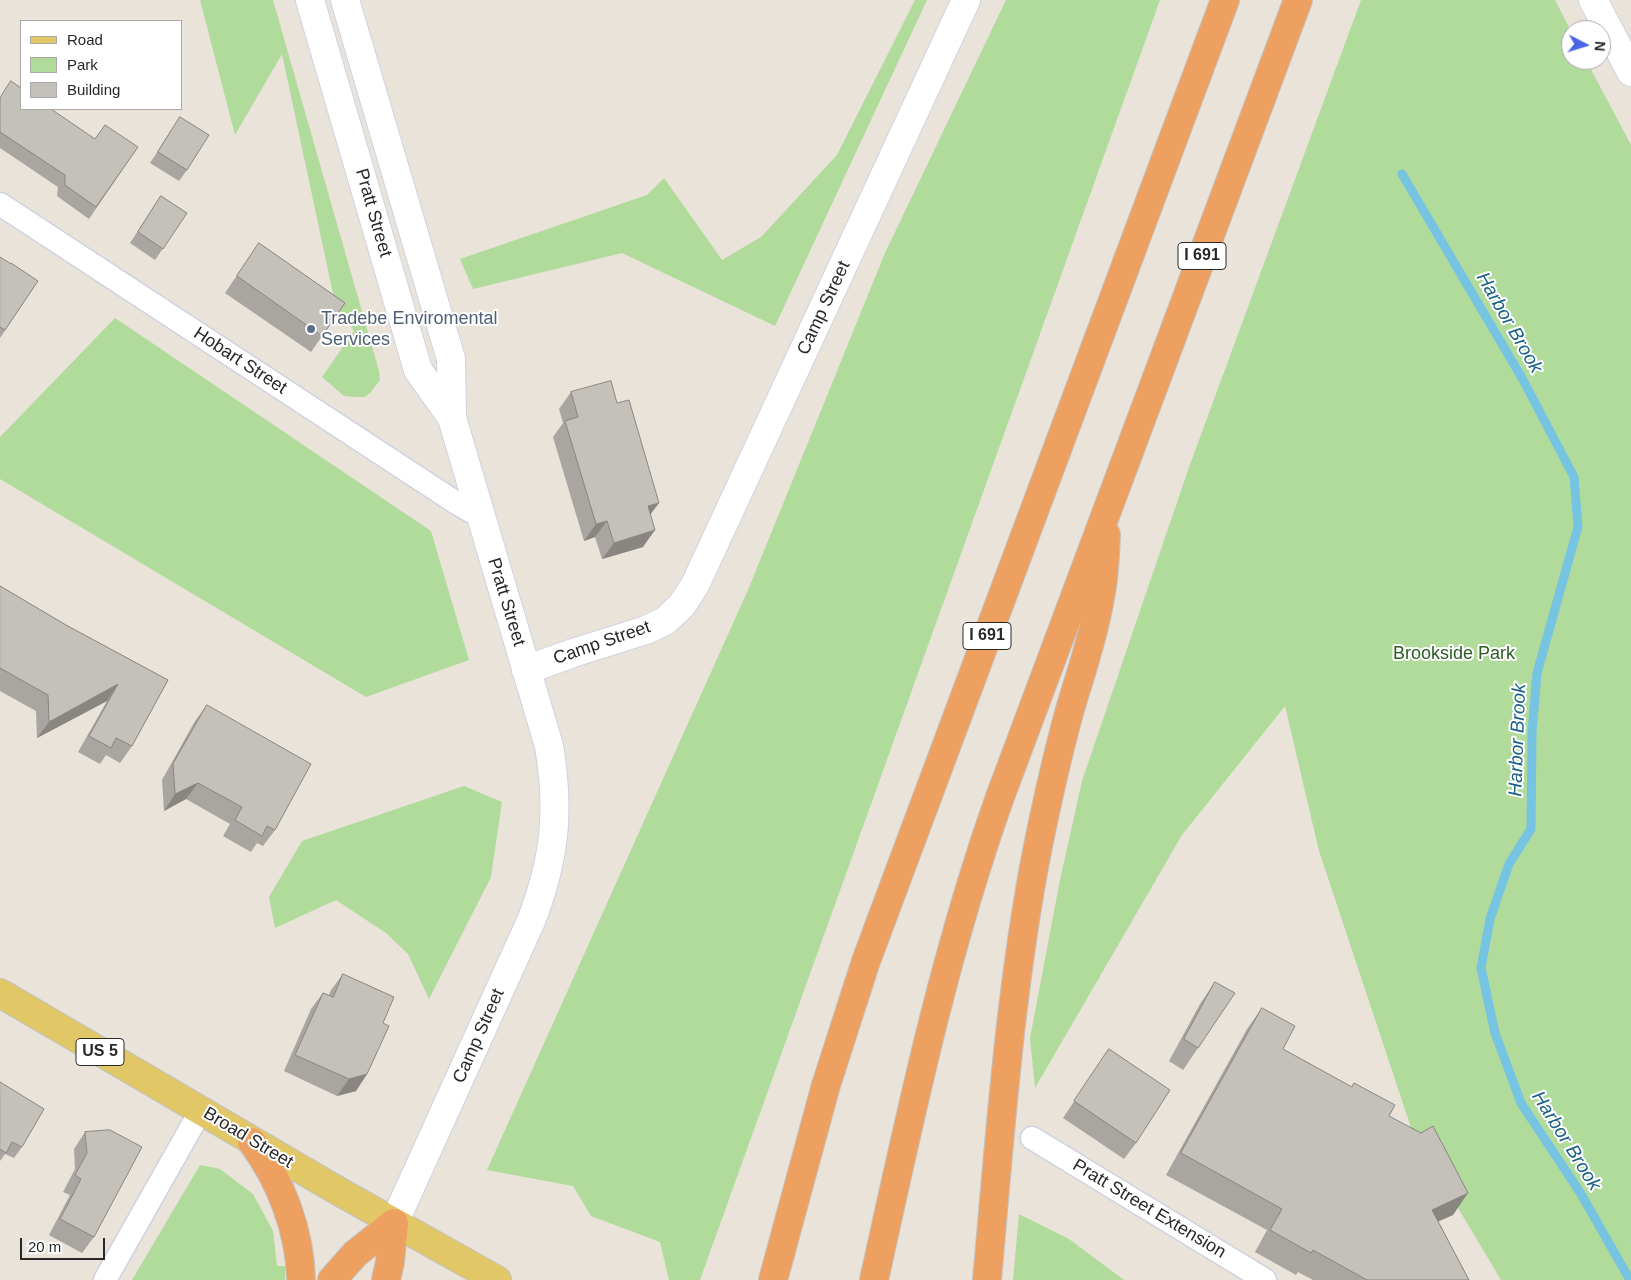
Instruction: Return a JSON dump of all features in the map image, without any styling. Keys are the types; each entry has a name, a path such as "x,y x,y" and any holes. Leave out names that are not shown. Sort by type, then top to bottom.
{"highway":[{"name":"I 691","path":"774,1280 826,1085 866,961 1224,0"},
{"name":"I 691","path":"874,1280 932,1027 963,907 1000,797 1298,0"},
{"path":"987,1280 1006,1067 1025,923 1044,816 1064,730 1099,606 1104,576 1107,511"},
{"path":"252,1142 272,1174 288,1210 299,1251 301,1280"},
{"path":"332,1280 355,1254 394,1222"},
{"path":"386,1280 390,1262 394,1222"}],"main road":[{"name":"Broad Street","path":"0,993 252,1142 497,1280"}],"street":[{"name":"Pratt Street","path":"310,0 418,370 452,418"},
{"name":"Pratt Street","path":"345,0 451,359 452,418 526,670"},
{"name":"Camp Street","path":"394,1222 532,921 548,871 556,814 554,772 549,746 526,670 572,653 646,630 665,621 682,605 695,585 966,0"},
{"path":"1593,0 1631,72"},
{"name":"Hobart Street","path":"0,204 458,504 481,517"},
{"path":"390,273 423,264"},
{"path":"105,1280 200,1110"},
{"name":"Pratt Street Extension","path":"1032,1138 1265,1280"}],"green space":[{"path":"200,0 273,0 379,371 380,380 365,397 344,396 322,377 354,331 335,303 282,54 235,135"},
{"path":"915,0 927,0 775,326 622,253 473,289 460,259 647,195 664,178 722,260 761,237 837,155"},
{"path":"1006,0 1160,0 700,1280 669,1280 660,1242 591,1216 573,1186 487,1170 748,590 885,253"},
{"name":"Brookside Park","path":"1361,0 1555,0 1565,20 1561,20 1561,70 1591,70 1631,145 1631,1280 1501,1280 1412,1131 1319,851 1285,706 1182,835 1035,1088 1030,1038 1060,880 1082,781 1188,470"},
{"path":"115,318 431,531 469,660 366,697 0,479 0,437"},
{"path":"464,786 502,802 491,877 429,999 408,954 386,933 336,900 275,928 269,897 302,841"},
{"path":"200,1165 220,1169 253,1194 273,1231 277,1266 285,1266 285,1280 132,1280"},
{"path":"1019,1214 1069,1239 1124,1280 1013,1280"}],"building":[{"path":"11,81 20,87 20,110 52,110 95,139 105,125 138,147 96,207 65,185 65,175 0,132 0,98"},
{"path":"180,117 209,135 187,170 158,152"},
{"path":"161,196 187,213 163,249 138,232"},
{"path":"259,243 345,303 322,336 237,276"},
{"path":"0,257 38,281 5,330 0,327"},
{"path":"611,381 617,403 629,400 659,503 648,506 655,530 614,543 607,521 596,524 565,421 578,417 571,392"},
{"path":"0,586 66,625 168,680 132,746 116,738 111,748 89,736 118,684 49,722 48,695 0,668"},
{"path":"207,705 311,764 275,830 267,826 262,836 235,820 242,807 198,783 175,794 173,764"},
{"path":"343,974 394,997 383,1023 389,1026 367,1074 349,1079 295,1055 323,993 333,997"},
{"path":"1215,982 1235,993 1198,1048 1184,1039"},
{"path":"1262,1008 1295,1026 1283,1049 1352,1087 1354,1083 1395,1105 1389,1116 1421,1133 1433,1126 1468,1193 1432,1210 1469,1280 1367,1280 1313,1250 1311,1253 1270,1230 1282,1209 1181,1153"},
{"path":"1109,1049 1170,1090 1136,1143 1074,1101"},
{"path":"0,1082 44,1109 22,1147 12,1142 6,1153 0,1149"},
{"path":"110,1130 142,1147 94,1237 60,1219 81,1179 75,1175 87,1153 85,1132"}],"waterway":[{"name":"Harbor Brook","path":"1402,174 1522,378 1574,477 1578,527 1537,673 1532,732 1531,829 1509,864 1490,919 1481,968 1495,1033 1521,1103 1581,1194 1630,1280"}],"place":[{"name":"Tradebe Enviromental Services","path":"311,329"}]}
